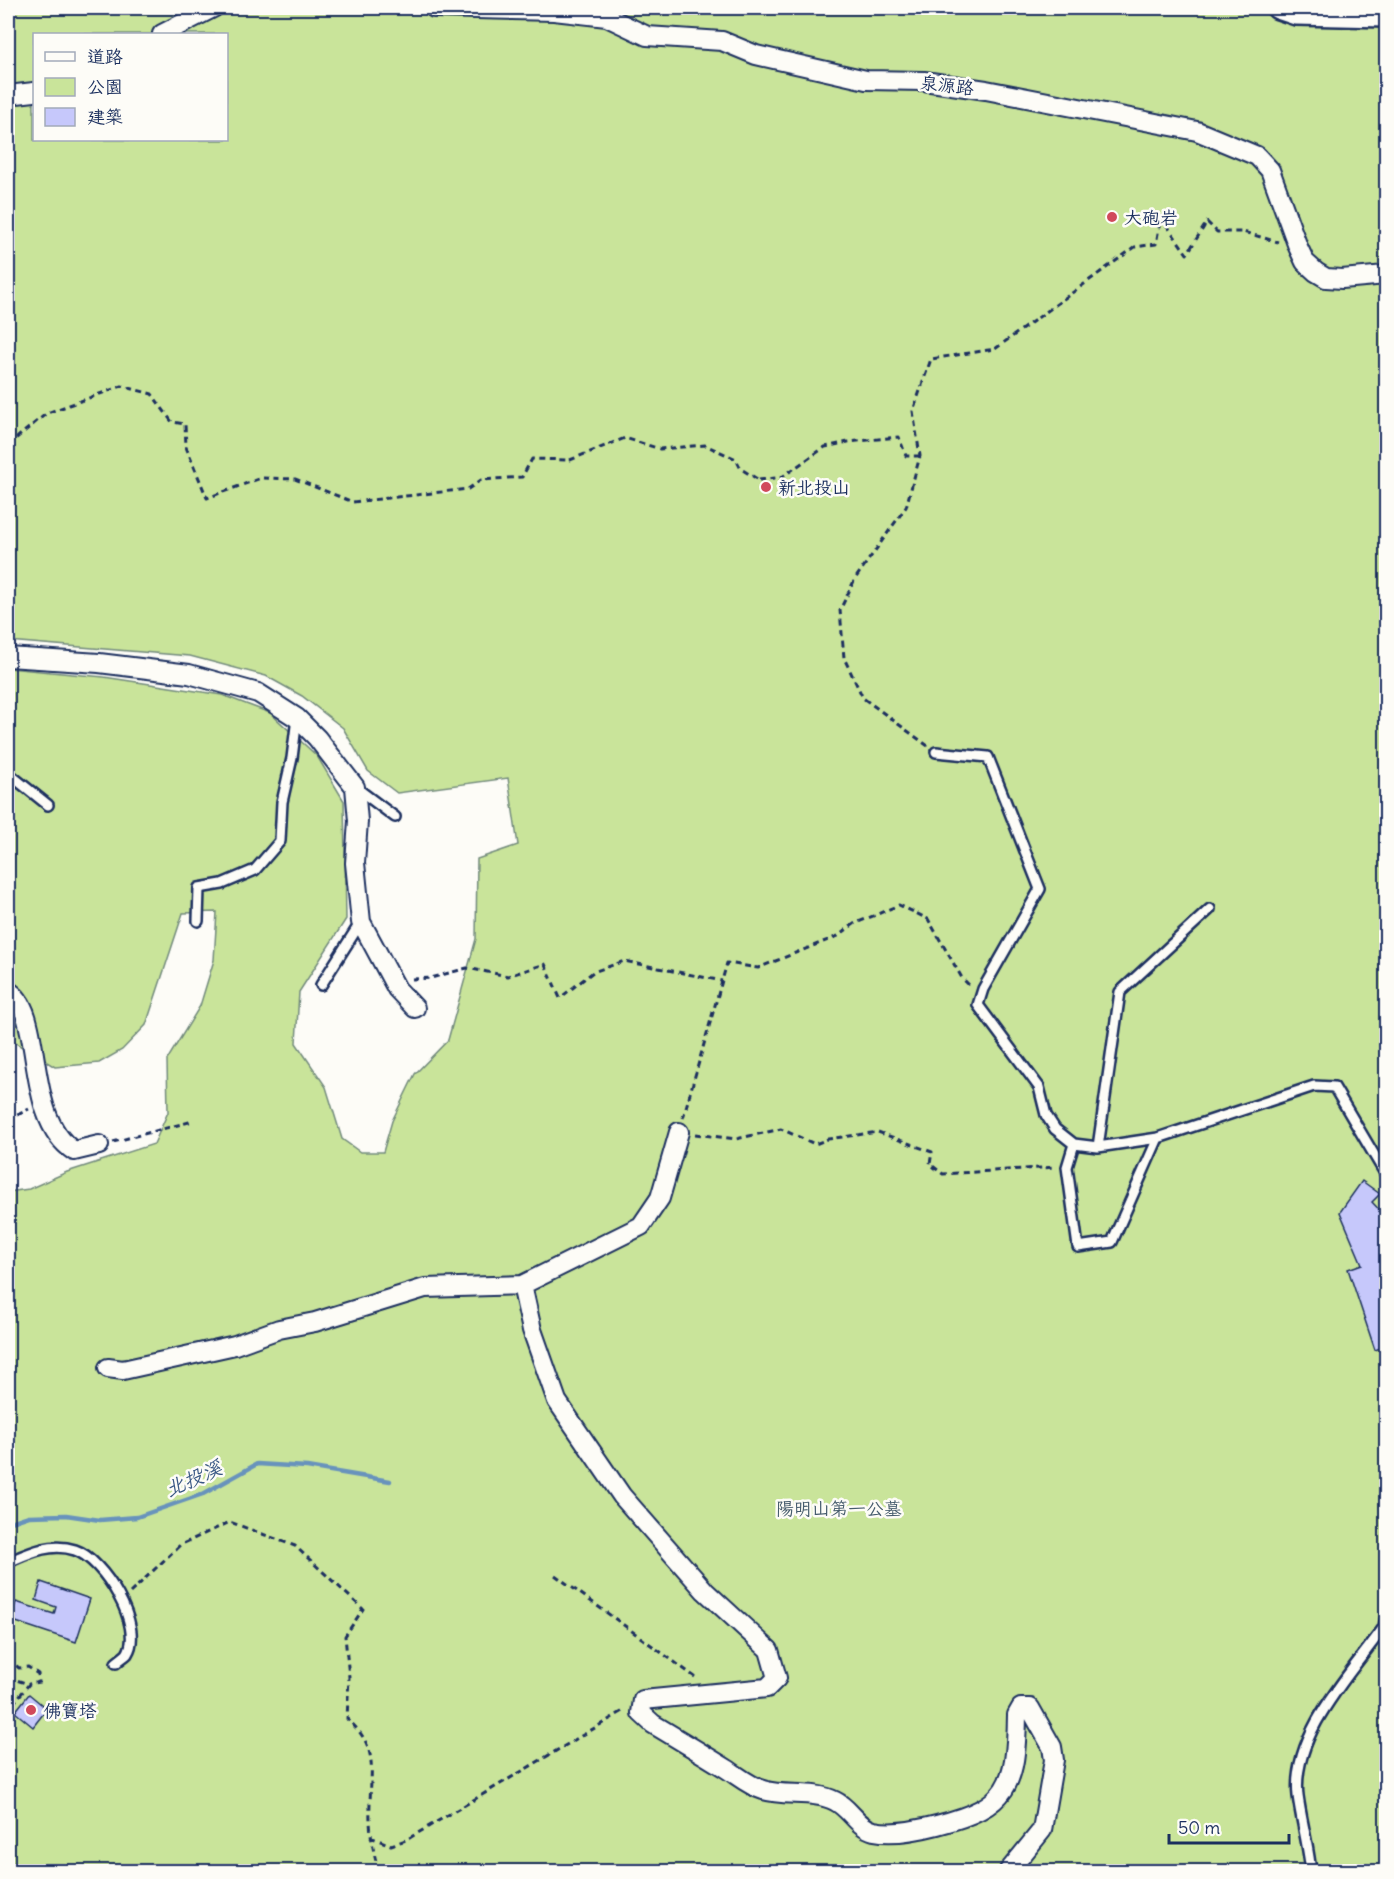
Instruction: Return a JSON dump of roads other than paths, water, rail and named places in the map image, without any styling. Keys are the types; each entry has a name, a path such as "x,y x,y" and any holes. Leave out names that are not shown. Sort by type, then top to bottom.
{"street":[{"path":"164,33 213,8"},
{"name":"泉源路","path":"434,8 554,11 607,17 647,36 722,41 756,55 866,80 924,81 986,90 1197,131 1257,156 1270,170 1305,262 1326,278 1386,275"},
{"path":"1278,8 1296,15 1386,16"},
{"path":"8,95 33,92"},
{"path":"8,657 99,663 189,674 258,693 297,718 325,747 355,787 358,821 355,863 361,922 392,980 415,1008"},
{"path":"8,991 14,994 27,1020 41,1103 60,1142 74,1151 99,1145"},
{"path":"108,1368 123,1370 235,1345 279,1329 315,1322 424,1288 522,1285 641,1226 660,1198 679,1132"},
{"path":"522,1285 532,1330 557,1401 622,1496 705,1591 769,1650 777,1678 767,1688 643,1700 641,1713 653,1724 760,1789 835,1801 859,1823 873,1831 892,1832 917,1830 958,1820 980,1811 997,1800 1014,1769 1017,1715 1021,1708 1030,1708 1053,1747 1054,1760 1042,1830 1008,1872"}],"lane":[{"path":"198,921 200,888 222,884 255,870 280,842 282,802 292,758 297,718"},
{"path":"936,752 988,757 1040,889 980,996 978,1005 1039,1087 1046,1115 1055,1129 1074,1144 1098,1147 1158,1138 1314,1086 1334,1087 1386,1175"},
{"path":"8,773 48,805"},
{"path":"355,787 395,817"},
{"path":"1098,1147 1120,992 1210,909"},
{"path":"321,985 361,922"},
{"path":"1074,1144 1067,1167 1078,1246 1112,1242 1158,1138"},
{"path":"8,1562 33,1551 50,1547 74,1550 95,1561 111,1581 122,1601 131,1636 128,1653 116,1663"},
{"path":"1309,1872 1306,1834 1298,1794 1301,1759 1312,1727 1384,1627 1386,1616"}],"waterway":[{"name":"北投溪","path":"8,1523 29,1516 66,1515 100,1520 137,1517 203,1494 257,1464 307,1467 390,1481"}],"place":[{"name":"大砲岩","path":"1112,217"},
{"name":"新北投山","path":"766,487"},
{"name":"佛寶塔","path":"31,1710"}],"park label":[{"name":"陽明山第一公墓","path":"839,1508"}]}
